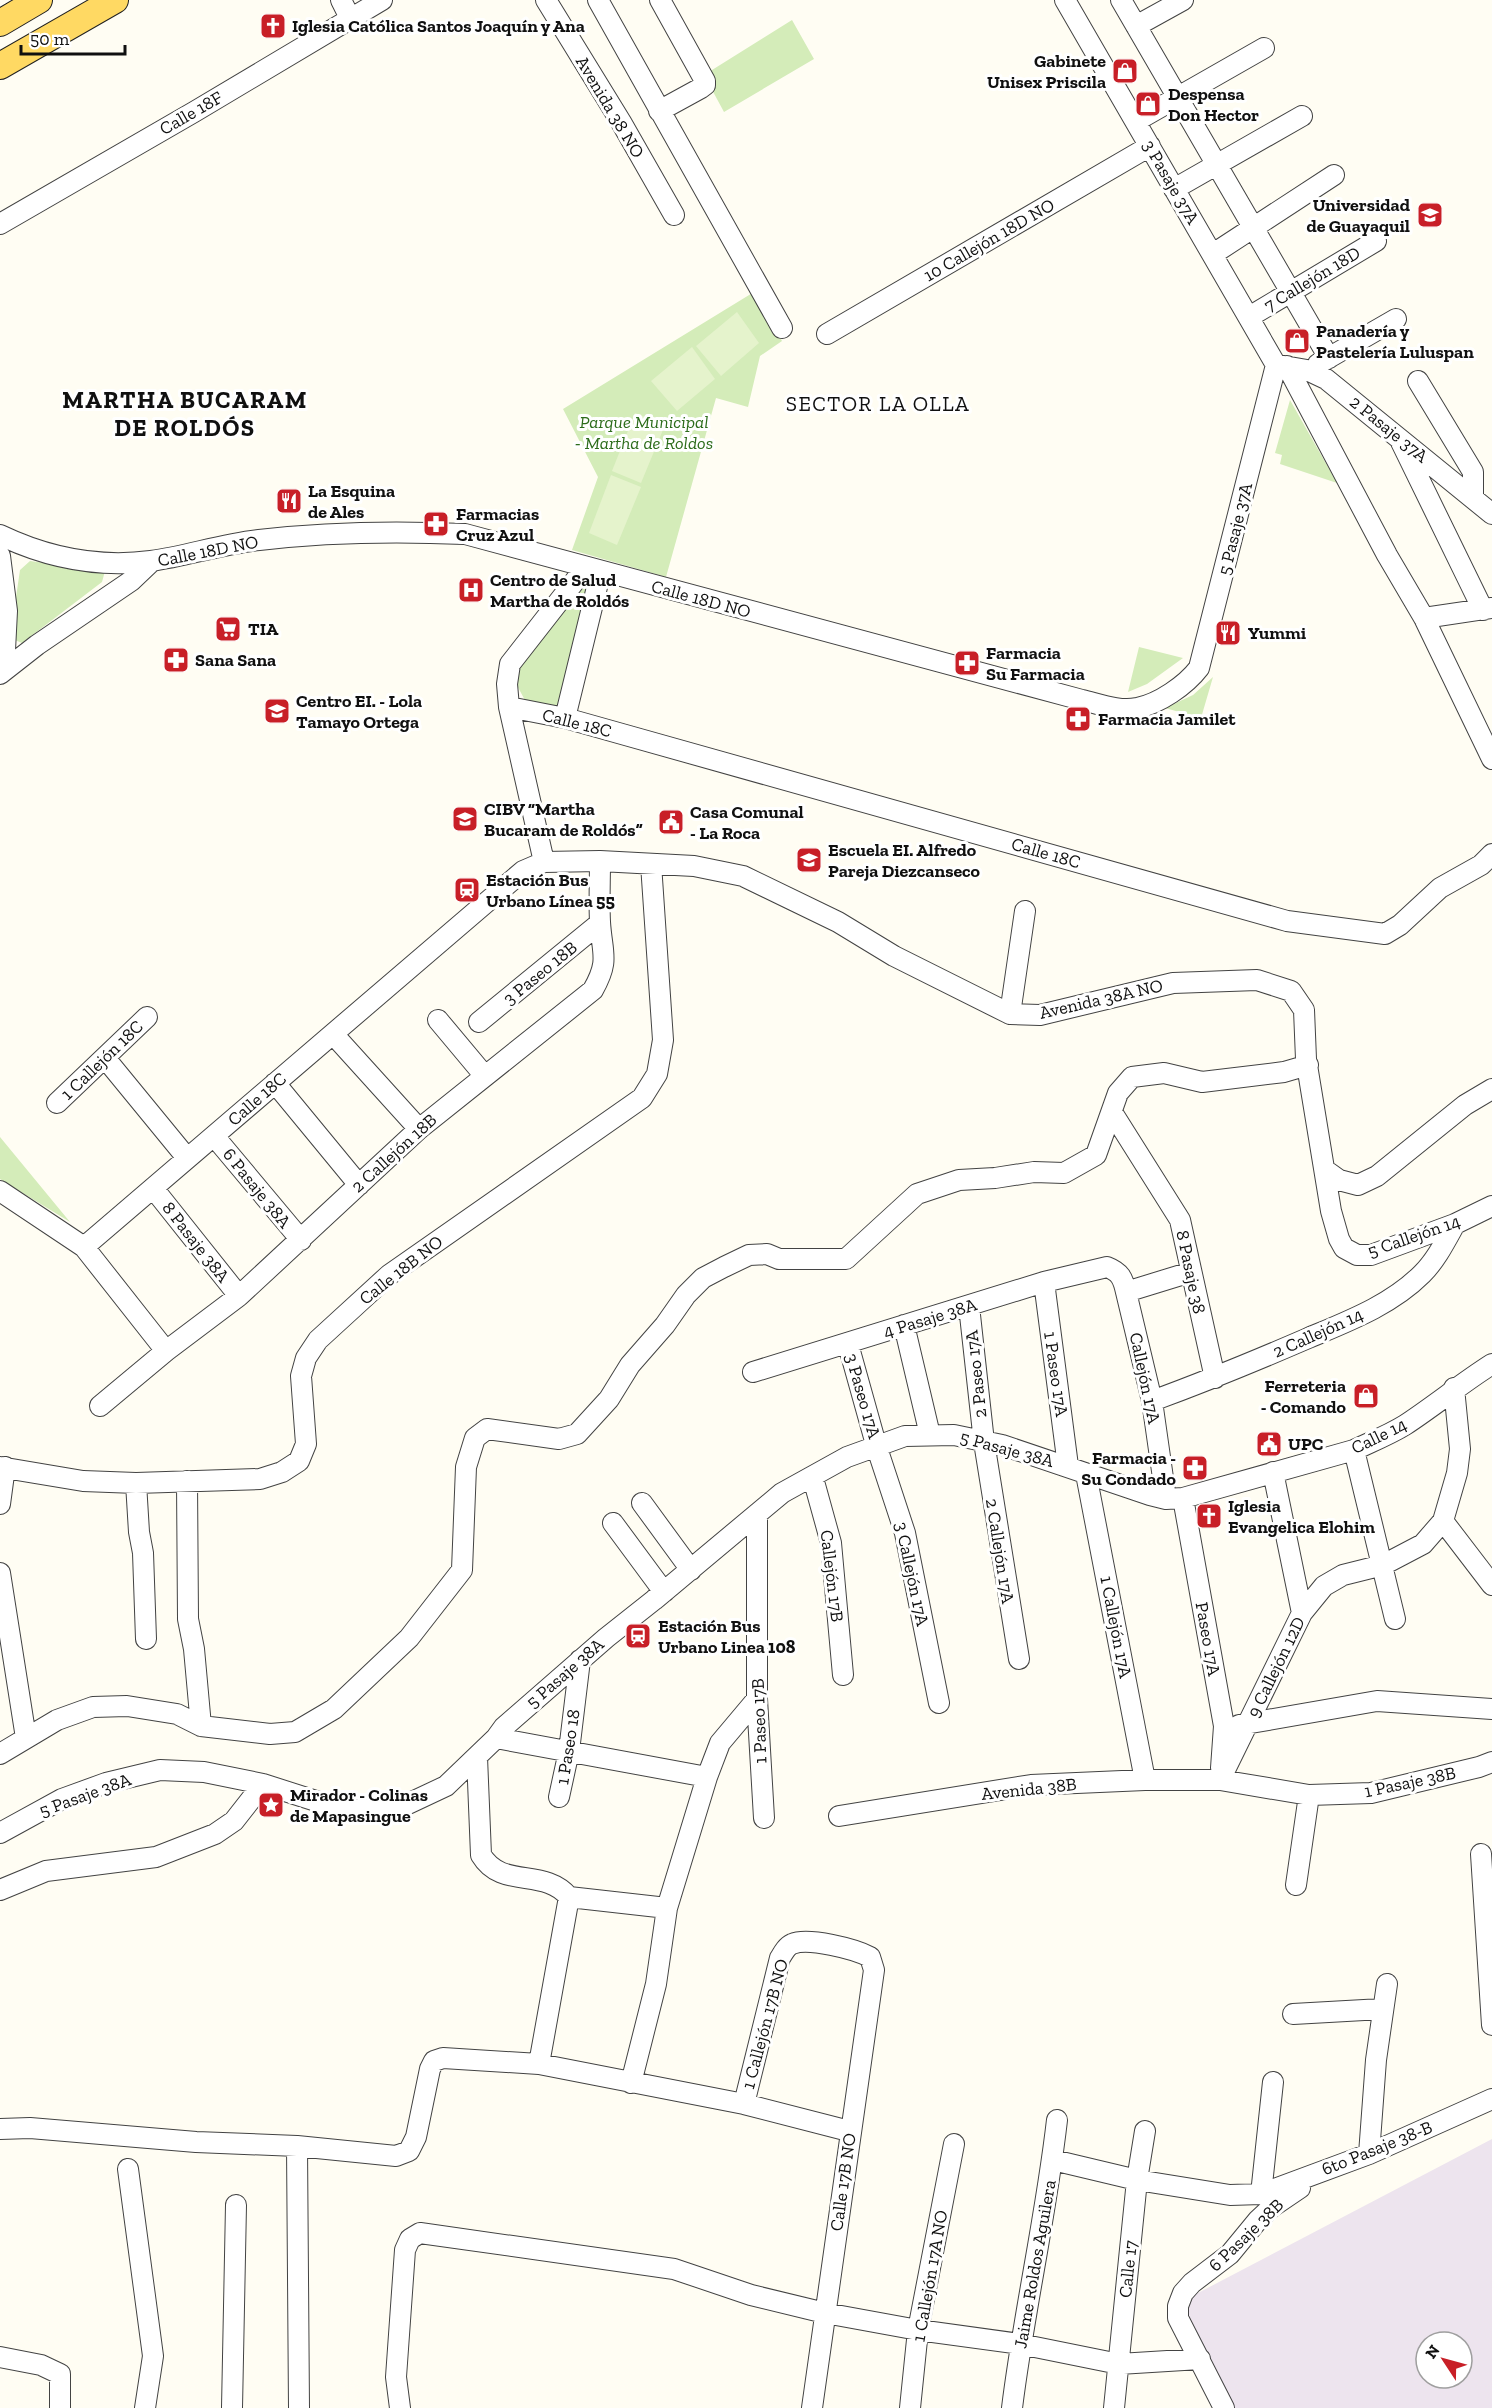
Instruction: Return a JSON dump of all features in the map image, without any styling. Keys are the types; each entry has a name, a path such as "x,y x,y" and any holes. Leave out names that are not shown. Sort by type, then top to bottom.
{"main road":[{"path":"0,23 39,0"},
{"path":"0,66 115,0"}],"street":[{"path":"341,0 350,18"},
{"name":"Calle 18F","path":"0,224 382,0"},
{"name":"Avenida 38 NO","path":"546,0 674,214"},
{"path":"598,0 782,328"},
{"path":"660,0 699,67 705,85 660,111"},
{"name":"3 Pasaje 37A","path":"1065,0 1249,317 1282,366 1424,618 1492,759"},
{"path":"1121,0 1329,358"},
{"path":"1136,26 1183,0"},
{"path":"1136,121 1264,48"},
{"path":"1174,189 1302,116"},
{"name":"10 Callejón 18D NO","path":"827,334 1150,146"},
{"path":"1213,254 1334,175"},
{"name":"7 Callejón 18D","path":"1249,317 1376,241"},
{"path":"1307,370 1396,319"},
{"name":"2 Pasaje 37A","path":"1282,366 1307,370 1326,379 1492,514"},
{"name":"5 Pasaje 37A","path":"1181,687 1199,668 1282,366"},
{"path":"1418,381 1473,471 1473,498"},
{"path":"1399,437 1487,609 1424,618"},
{"name":"Calle 18D NO","path":"2,672 37,645 131,581 152,561 235,543 263,540 423,532 465,534 534,551 585,568 1082,700 1116,707 1137,708 1181,687"},
{"path":"0,535 52,556 85,562 118,564 152,561"},
{"path":"0,556 7,610 2,672"},
{"path":"544,862 509,707 507,684 510,664 585,568"},
{"path":"565,718 597,587"},
{"name":"Calle 18C","path":"509,707 565,718 1276,918 1357,931 1385,934 1400,925 1440,888 1481,865 1492,854"},
{"name":"Calle 18C","path":"84,1247 523,871 544,862 600,861 651,864"},
{"name":"2 Callejón 18B","path":"100,1406 166,1351 239,1296 418,1129 592,990 602,973 604,956 600,924 600,861"},
{"name":"Avenida 38A NO","path":"651,864 694,866 743,876 838,922 894,956 1010,1014 1040,1015 1173,982 1257,980 1291,992 1304,1010 1308,1065 1325,1170"},
{"name":"Calle 18B NO","path":"3,1467 83,1481 135,1483 260,1479 282,1473 299,1461 306,1444 301,1376 306,1358 318,1340 389,1275 642,1098 657,1074 663,1040 651,864"},
{"path":"1010,1014 1025,910"},
{"name":"3 Paseo 18B","path":"479,1022 600,924"},
{"name":"1 Callejón 18C","path":"57,1103 147,1017"},
{"path":"438,1020 484,1075"},
{"path":"333,1034 418,1129"},
{"path":"105,1058 187,1158"},
{"path":"0,1754 57,1720 93,1707 127,1706 177,1713 201,1726 270,1734 295,1732 334,1709 409,1638 462,1570 466,1467 475,1438 487,1429 559,1439 577,1434 609,1399 630,1365 665,1325 686,1295 704,1278 749,1255 846,1259 917,1194 952,1182 1034,1172 1064,1173 1096,1155 1118,1093 1132,1077 1164,1073 1202,1082 1284,1072 1308,1065"},
{"path":"275,1083 359,1185"},
{"path":"1325,1170 1339,1180 1358,1185 1377,1176 1466,1105 1492,1089"},
{"name":"8 Pasaje 38","path":"1112,1112 1180,1220 1215,1378"},
{"name":"6 Pasaje 38A","path":"214,1136 301,1240"},
{"name":"5 Callejón 14","path":"1325,1170 1331,1211 1339,1239 1344,1248 1357,1255 1371,1255 1455,1224 1492,1206"},
{"name":"8 Pasaje 38A","path":"153,1188 239,1296"},
{"path":"0,1191 84,1247 166,1351"},
{"name":"2 Callejón 14","path":"1152,1401 1215,1378 1368,1312 1397,1295 1421,1275 1438,1254 1455,1224"},
{"name":"4 Pasaje 38A","path":"753,1372 1044,1282 1107,1267"},
{"name":"Callejón 17A","path":"1107,1267 1116,1270 1122,1276 1174,1499"},
{"path":"1126,1292 1191,1272"},
{"name":"1 Paseo 17A","path":"1044,1282 1077,1470"},
{"name":"2 Paseo 17A","path":"969,1306 984,1442"},
{"path":"904,1325 930,1434"},
{"name":"3 Paseo 17A","path":"848,1344 877,1448"},
{"name":"Calle 14","path":"1174,1499 1354,1450 1403,1426 1454,1388 1492,1364"},
{"path":"1454,1388 1460,1449 1457,1473 1443,1521 1492,1585"},
{"name":"5 Pasaje 38A","path":"0,1833 62,1799 106,1783 160,1770 204,1772 263,1784 341,1809 396,1810 446,1786 496,1738 504,1727 580,1660 782,1493 848,1457 905,1436 954,1435 1002,1445 1174,1499"},
{"name":"2 Callejón 17A","path":"984,1442 1019,1659"},
{"name":"3 Callejón 17A","path":"877,1448 905,1533 939,1703"},
{"path":"1354,1450 1395,1619"},
{"path":"0,1504 3,1467"},
{"name":"1 Callejón 17A","path":"1077,1470 1145,1780"},
{"path":"1273,1472 1302,1613"},
{"name":"Callejón 17B","path":"813,1478 831,1544 843,1676"},
{"path":"187,1481 188,1618 194,1649 201,1726"},
{"path":"135,1483 143,1553 146,1639"},
{"name":"Paseo 17A","path":"1174,1499 1224,1726 1221,1780"},
{"path":"642,1503 691,1570"},
{"name":"1 Paseo 17B","path":"757,1516 757,1699 764,1818"},
{"name":"9 Callejón 12D","path":"1221,1780 1302,1613 1324,1586 1342,1575 1383,1565 1423,1544 1443,1521"},
{"path":"613,1523 664,1592"},
{"path":"0,1573 26,1738"},
{"name":"1 Paseo 18","path":"559,1797 569,1751 580,1660"},
{"path":"631,2083 656,1984 667,1908 707,1777 720,1743 757,1699"},
{"path":"1224,1726 1248,1724 1377,1701 1492,1709"},
{"path":"496,1738 707,1777"},
{"path":"477,1757 481,1855 487,1865 496,1872 552,1883 569,1897 667,1908"},
{"name":"1 Pasaje 38B","path":"1221,1780 1309,1795 1371,1793 1492,1762"},
{"name":"Avenida 38B","path":"839,1816 1031,1785 1145,1780 1221,1780"},
{"path":"0,1890 46,1871 156,1857 215,1834 234,1821 263,1784"},
{"path":"1296,1885 1309,1795"},
{"path":"1481,1854 1492,2025"},
{"path":"538,2064 569,1897"},
{"name":"Calle 17B NO","path":"789,1945 803,1941 860,1952 870,1958 874,1970 849,2131 812,2408"},
{"name":"1 Callejón 17B NO","path":"744,2104 780,1958 789,1945"},
{"path":"1369,2154 1382,2009 1387,1984"},
{"path":"1293,2014 1382,2009"},
{"path":"0,2129 30,2128 196,2142 297,2146 396,2156 410,2151 416,2137 430,2069 434,2061 442,2058 538,2064 744,2104 849,2131"},
{"path":"1261,2194 1273,2082"},
{"name":"6to Pasaje 38-B","path":"1053,2160 1137,2180 1230,2195 1261,2194 1369,2154 1492,2099"},
{"name":"Jaime Roldos Aguilera","path":"1012,2408 1020,2344 1053,2160 1057,2120"},
{"name":"Calle 17","path":"1114,2408 1137,2180 1145,2131"},
{"name":"1 Callejón 17A NO","path":"910,2408 918,2330 954,2144"},
{"path":"297,2146 299,2408"},
{"name":"6 Pasaje 38B","path":"1200,2359 1178,2318 1178,2306 1183,2294 1192,2283 1230,2254 1272,2207 1334,2167"},
{"path":"128,2169 153,2356 145,2408"},
{"path":"232,2408 236,2205"},
{"path":"400,2408 396,2377 405,2250 410,2239 420,2233 674,2269 751,2295 825,2313 918,2330 1020,2344 1119,2364 1200,2359 1224,2408"},
{"path":"0,2356 41,2365 60,2374 60,2408"},
{"path":"1210,2408 1214,2387"}],"shaded area":[{"path":"1492,2139 1492,2408 1231,2408 1177,2304"}],"green space":[{"path":"792,20 814,59 724,112 704,75"},
{"name":"Parque Municipal - Martha de Roldos","path":"754,292 782,341 760,356 748,407 716,398 666,577 572,550 598,477 563,409"},
{"path":"737,312 759,343 721,376 696,346"},
{"path":"692,347 715,379 677,411 651,381"},
{"path":"1290,400 1337,483 1280,464 1282,455 1275,453"},
{"path":"635,413 665,425 641,483 612,471"},
{"path":"611,475 641,487 617,545 589,533"},
{"path":"30,561 105,571 102,582 22,643 10,638 20,570"},
{"path":"583,578 597,581 563,715 527,704 513,678 514,663"},
{"path":"1139,647 1183,658 1147,684 1128,692"},
{"path":"1213,677 1201,718 1165,708 1193,695"},
{"path":"0,1137 70,1222 0,1179"}],"place":[{"name":"Iglesia Católica Santos Joaquín y Ana","path":"273,26"},
{"name":"Gabinete Unisex Priscila","path":"1125,71"},
{"name":"Despensa Don Hector","path":"1148,104"},
{"name":"Universidad de Guayaquil","path":"1430,215"},
{"name":"Panadería y Pastelería Luluspan","path":"1297,341"},
{"name":"La Esquina de Ales","path":"289,501"},
{"name":"Farmacias Cruz Azul","path":"436,524"},
{"name":"Centro de Salud Martha de Roldós","path":"471,590"},
{"name":"TIA","path":"228,629"},
{"name":"Yummi","path":"1228,633"},
{"name":"Sana Sana","path":"176,660"},
{"name":"Farmacia Su Farmacia","path":"967,663"},
{"name":"Centro EI. - Lola Tamayo Ortega","path":"277,711"},
{"name":"Farmacia Jamilet","path":"1078,719"},
{"name":"CIBV “Martha Bucaram de Roldós”","path":"465,819"},
{"name":"Casa Comunal - La Roca","path":"671,822"},
{"name":"Escuela EI. Alfredo Pareja Diezcanseco","path":"809,860"},
{"name":"Estación Bus Urbano Línea 55","path":"467,890"},
{"name":"Ferreteria - Comando","path":"1366,1396"},
{"name":"UPC","path":"1269,1444"},
{"name":"Farmacia - Su Condado","path":"1195,1468"},
{"name":"Iglesia Evangelica Elohim","path":"1209,1516"},
{"name":"Estación Bus Urbano Linea 108","path":"638,1636"},
{"name":"Mirador - Colinas de Mapasingue","path":"271,1805"}],"district":[{"name":"SECTOR LA OLLA","path":"878,404"},
{"name":"MARTHA BUCARAM DE ROLDÓS","path":"185,414"}]}
